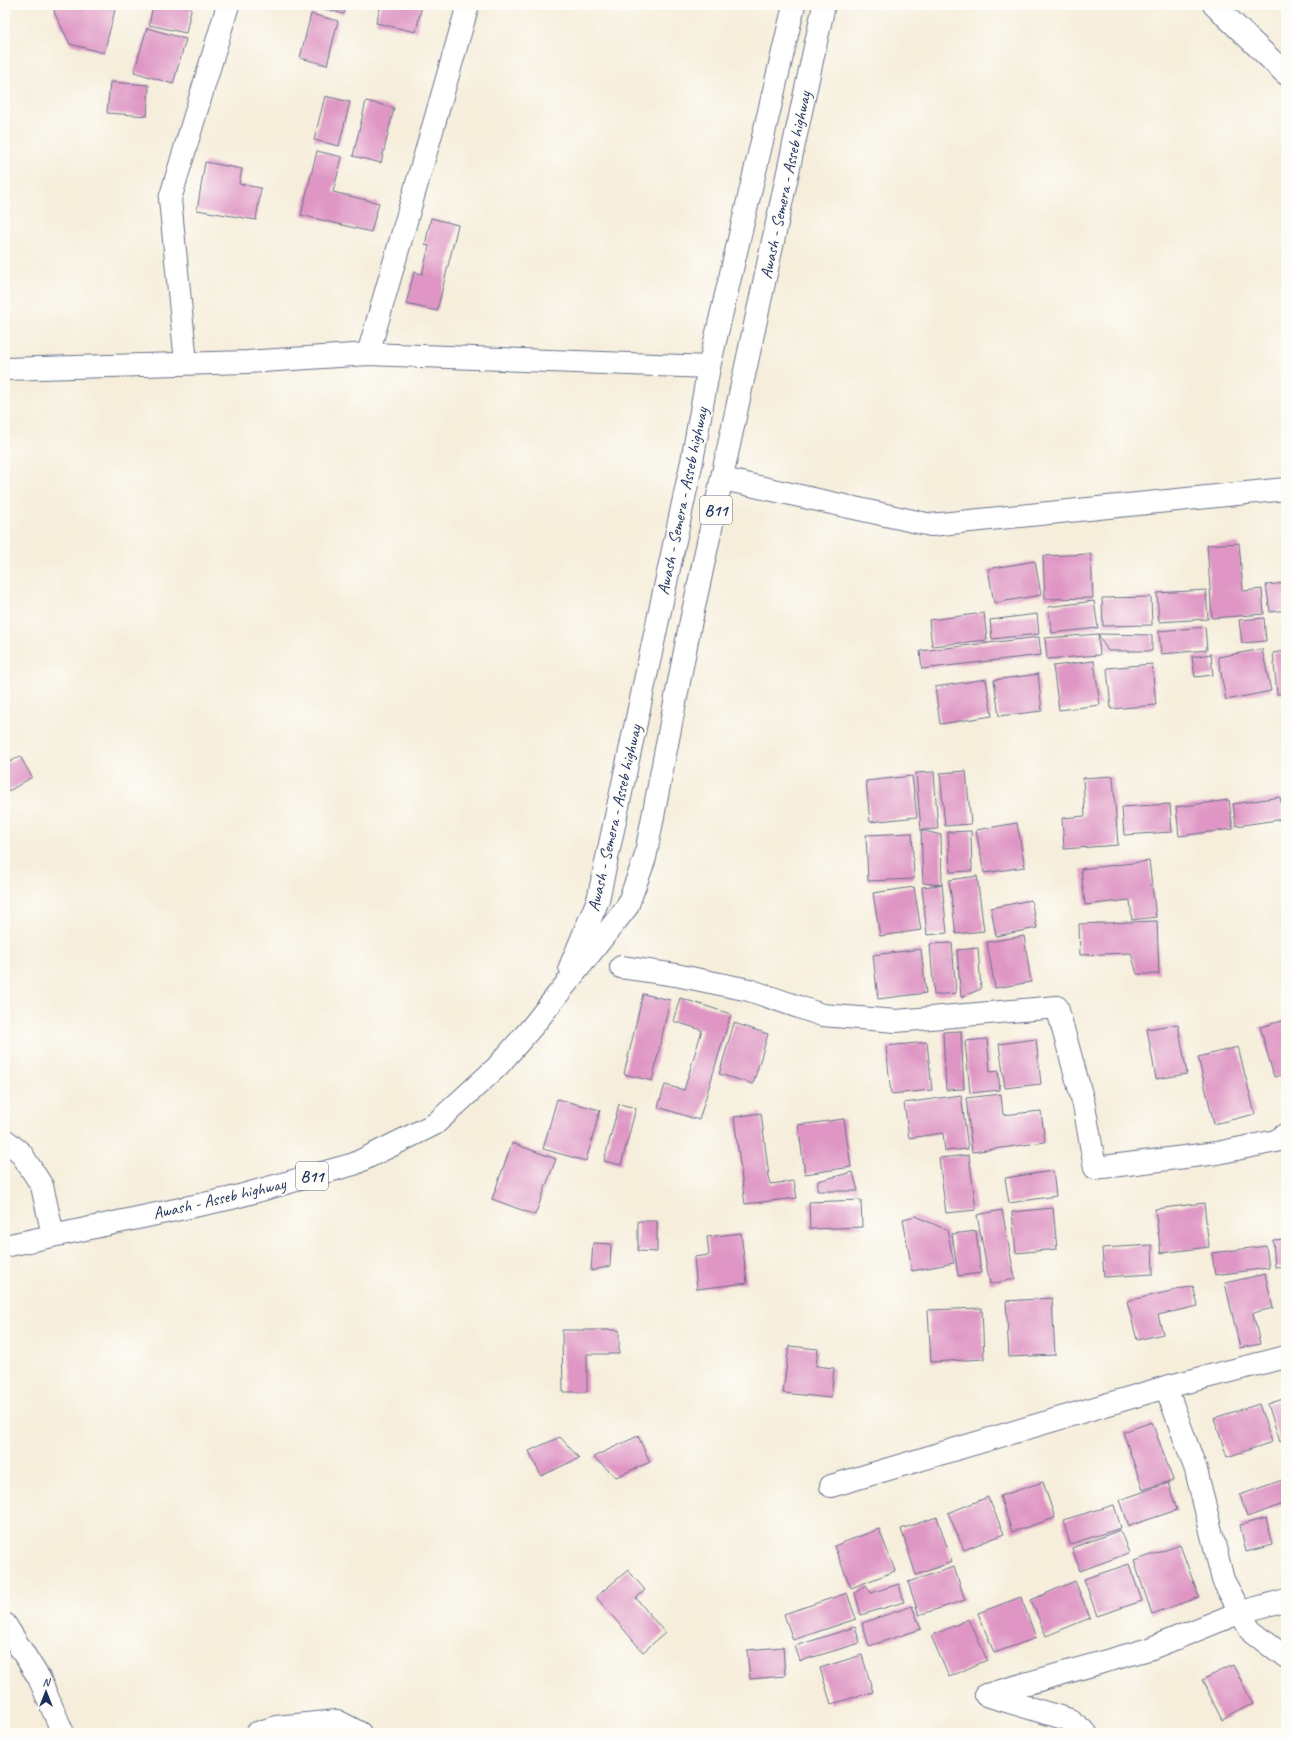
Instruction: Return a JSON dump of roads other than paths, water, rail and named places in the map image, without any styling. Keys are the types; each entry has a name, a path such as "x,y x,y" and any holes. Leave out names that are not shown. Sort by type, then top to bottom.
{"main road":[{"path":"186,363 170,199 228,5"},
{"path":"368,354 468,5"},
{"name":"Awash - Semera - Asseb highway","path":"559,992 598,900 692,461 709,367 794,5"},
{"name":"Awash - Semera - Asseb highway","path":"559,992 627,907 645,858 689,630 723,479 768,262 824,5"},
{"path":"1214,5 1286,74"},
{"path":"5,369 247,362 368,354 709,367"},
{"path":"723,479 931,525 1286,489"},
{"path":"621,967 676,975 749,990 822,1015 896,1021 1057,1007 1084,1104 1095,1168 1217,1153 1276,1141 1286,1134"},
{"name":"Awash - Asseb highway","path":"5,1246 232,1198 354,1164 435,1124 497,1067 559,992"},
{"path":"5,1140 21,1153 42,1186 53,1235"},
{"path":"831,1486 1166,1387 1286,1357"},
{"path":"1166,1387 1196,1470 1223,1580 1250,1630 1286,1658"},
{"path":"1086,1733 1070,1720 986,1695 1149,1649 1241,1612 1286,1600"},
{"path":"5,1624 39,1678 63,1733"},
{"path":"257,1733 276,1727 337,1721 360,1733"}]}
